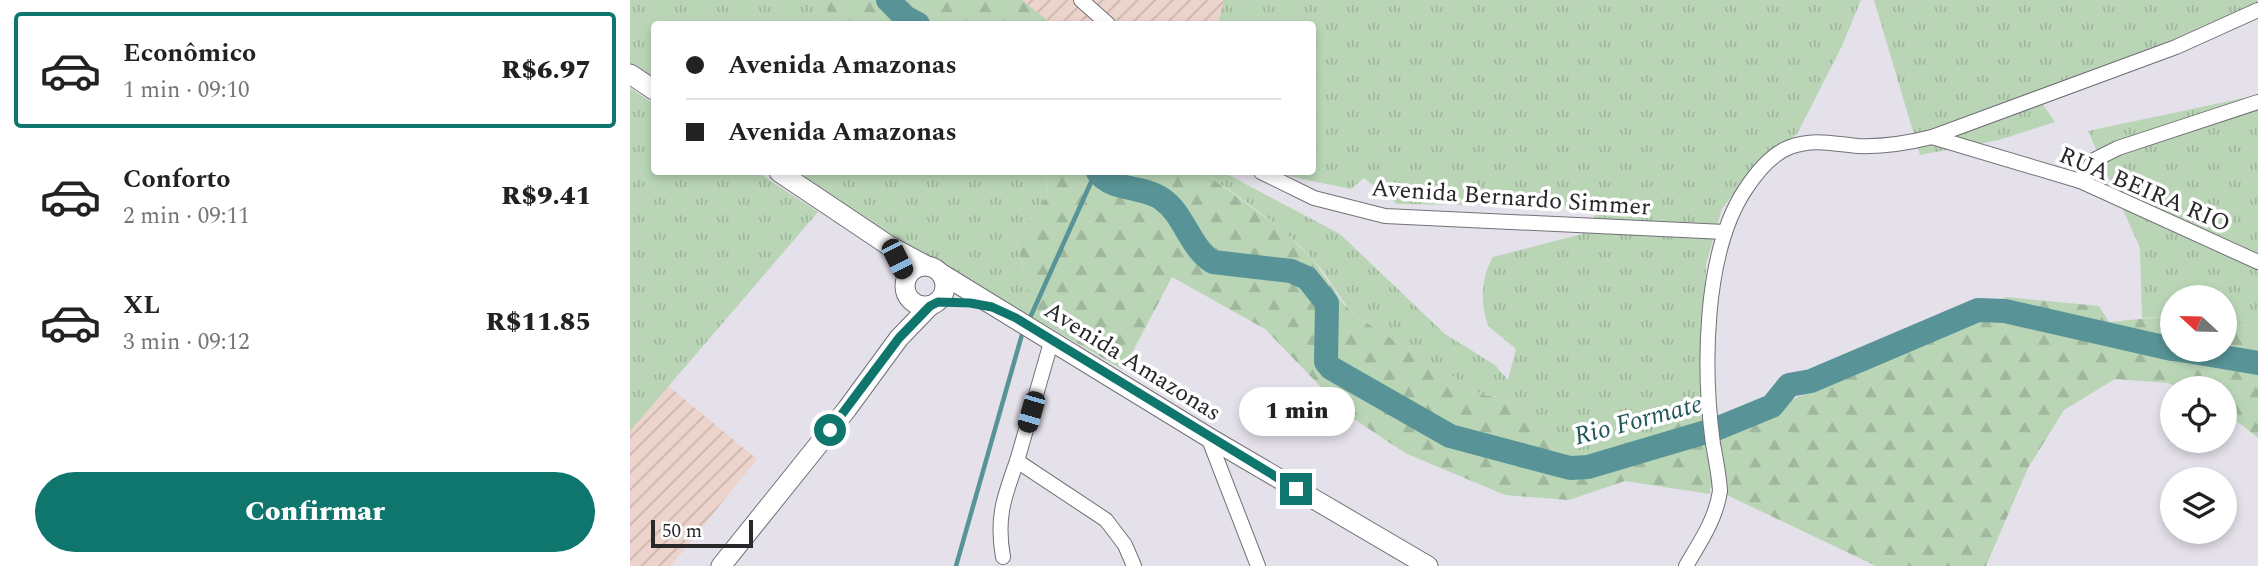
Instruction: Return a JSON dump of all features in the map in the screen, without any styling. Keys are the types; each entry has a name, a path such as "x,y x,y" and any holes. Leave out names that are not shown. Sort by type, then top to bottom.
{"street":[{"path":"1081,0 1105,21"},
{"path":"1686,566 1718,505 1719,477 1710,407 1710,296 1725,232 1737,202 1753,177 1771,158 1808,141 1858,146 1905,144 1932,137 2176,47 2258,10"},
{"path":"630,74 651,88"},
{"path":"2080,181 2094,159 2118,148 2258,102"},
{"name":"RUA BEIRA RIO","path":"1932,137 2080,181 2258,262"},
{"name":"Avenida Amazonas","path":"783,175 888,245 1052,339 1208,437 1428,566"},
{"name":"Avenida Bernardo Simmer","path":"1267,175 1314,198 1385,216 1725,232"},
{"path":"888,245 917,305 934,304"},
{"path":"722,566 847,409 899,338 946,289 934,270 915,269 907,287 908,309 899,338"},
{"name":"Avenida Amazonas","path":"934,304 992,307"},
{"path":"1003,557 998,530 999,513 1052,339"},
{"path":"1208,437 1258,566"},
{"path":"1017,461 1106,520 1125,545 1134,566"}],"shaded area":[{"path":"1022,0 1224,0 1219,21 1048,21"},
{"path":"667,385 757,459 671,566 630,566 630,430"}],"green space":[{"path":"630,0 822,0 831,19 837,21 651,21 651,78 630,64"},
{"path":"822,0 1022,0 1048,21 837,21 831,19"},
{"path":"1224,0 1861,0 1842,46 1797,134 1754,166 1722,209 1706,264 1701,411 1607,460 1581,467 1553,449 1519,406 1498,397 1482,395 1357,317 1302,248 1261,213 1207,175 1229,175 1340,234 1445,334 1495,365 1508,380 1516,349 1488,326 1484,308 1484,282 1493,257 1582,234 1591,226 1595,214 1585,206 1397,204 1364,178 1351,189 1288,176 1316,175 1316,21 1219,21"},
{"path":"1874,0 2258,0 2258,5 2042,103 2055,122 1999,140 1920,155"},
{"path":"630,88 651,102 651,175 762,175 818,212 630,431"},
{"path":"2258,95 2258,330 2237,323 2237,285 2160,285 2160,317 2142,318 2140,248 2088,131"},
{"path":"799,175 1045,175 1048,195 1016,238 1034,318 879,227"},
{"path":"1045,175 1207,175 1283,230 1314,261 1343,303 1357,317 1482,395 1498,397 1519,406 1553,449 1581,467 1607,460 1701,411 1706,413 1709,440 2006,297 2099,306 2109,322 2160,317 2160,362 2237,362 2237,323 2258,330 2258,438 2237,421 2237,376 2160,376 2160,382 2115,379 2064,410 2028,468 1986,566 1876,566 1710,487 1710,494 1625,481 1569,500 1505,495 1405,453 1348,415 1265,329 1172,277 1123,370 1034,318 1016,238 1048,195"}],"waterway":[{"name":"Rio Formate","path":"888,0 912,21"},
{"path":"1029,320 1092,180 1099,175"},
{"name":"Rio Formate","path":"1101,175 1112,183 1154,195 1170,205 1198,248 1213,262 1291,271 1307,278 1327,303 1326,362 1331,368 1450,436 1570,468 1588,467 1716,429 1772,406 1789,385 1811,381 1978,310 2005,311 2160,346"},
{"path":"956,566 1023,331"},
{"name":"Rio Formate","path":"2237,359 2258,363"}],"route":[{"path":"830,430 899,338 930,306 938,302 955,301 992,307 1016,318 1296,489"}]}
